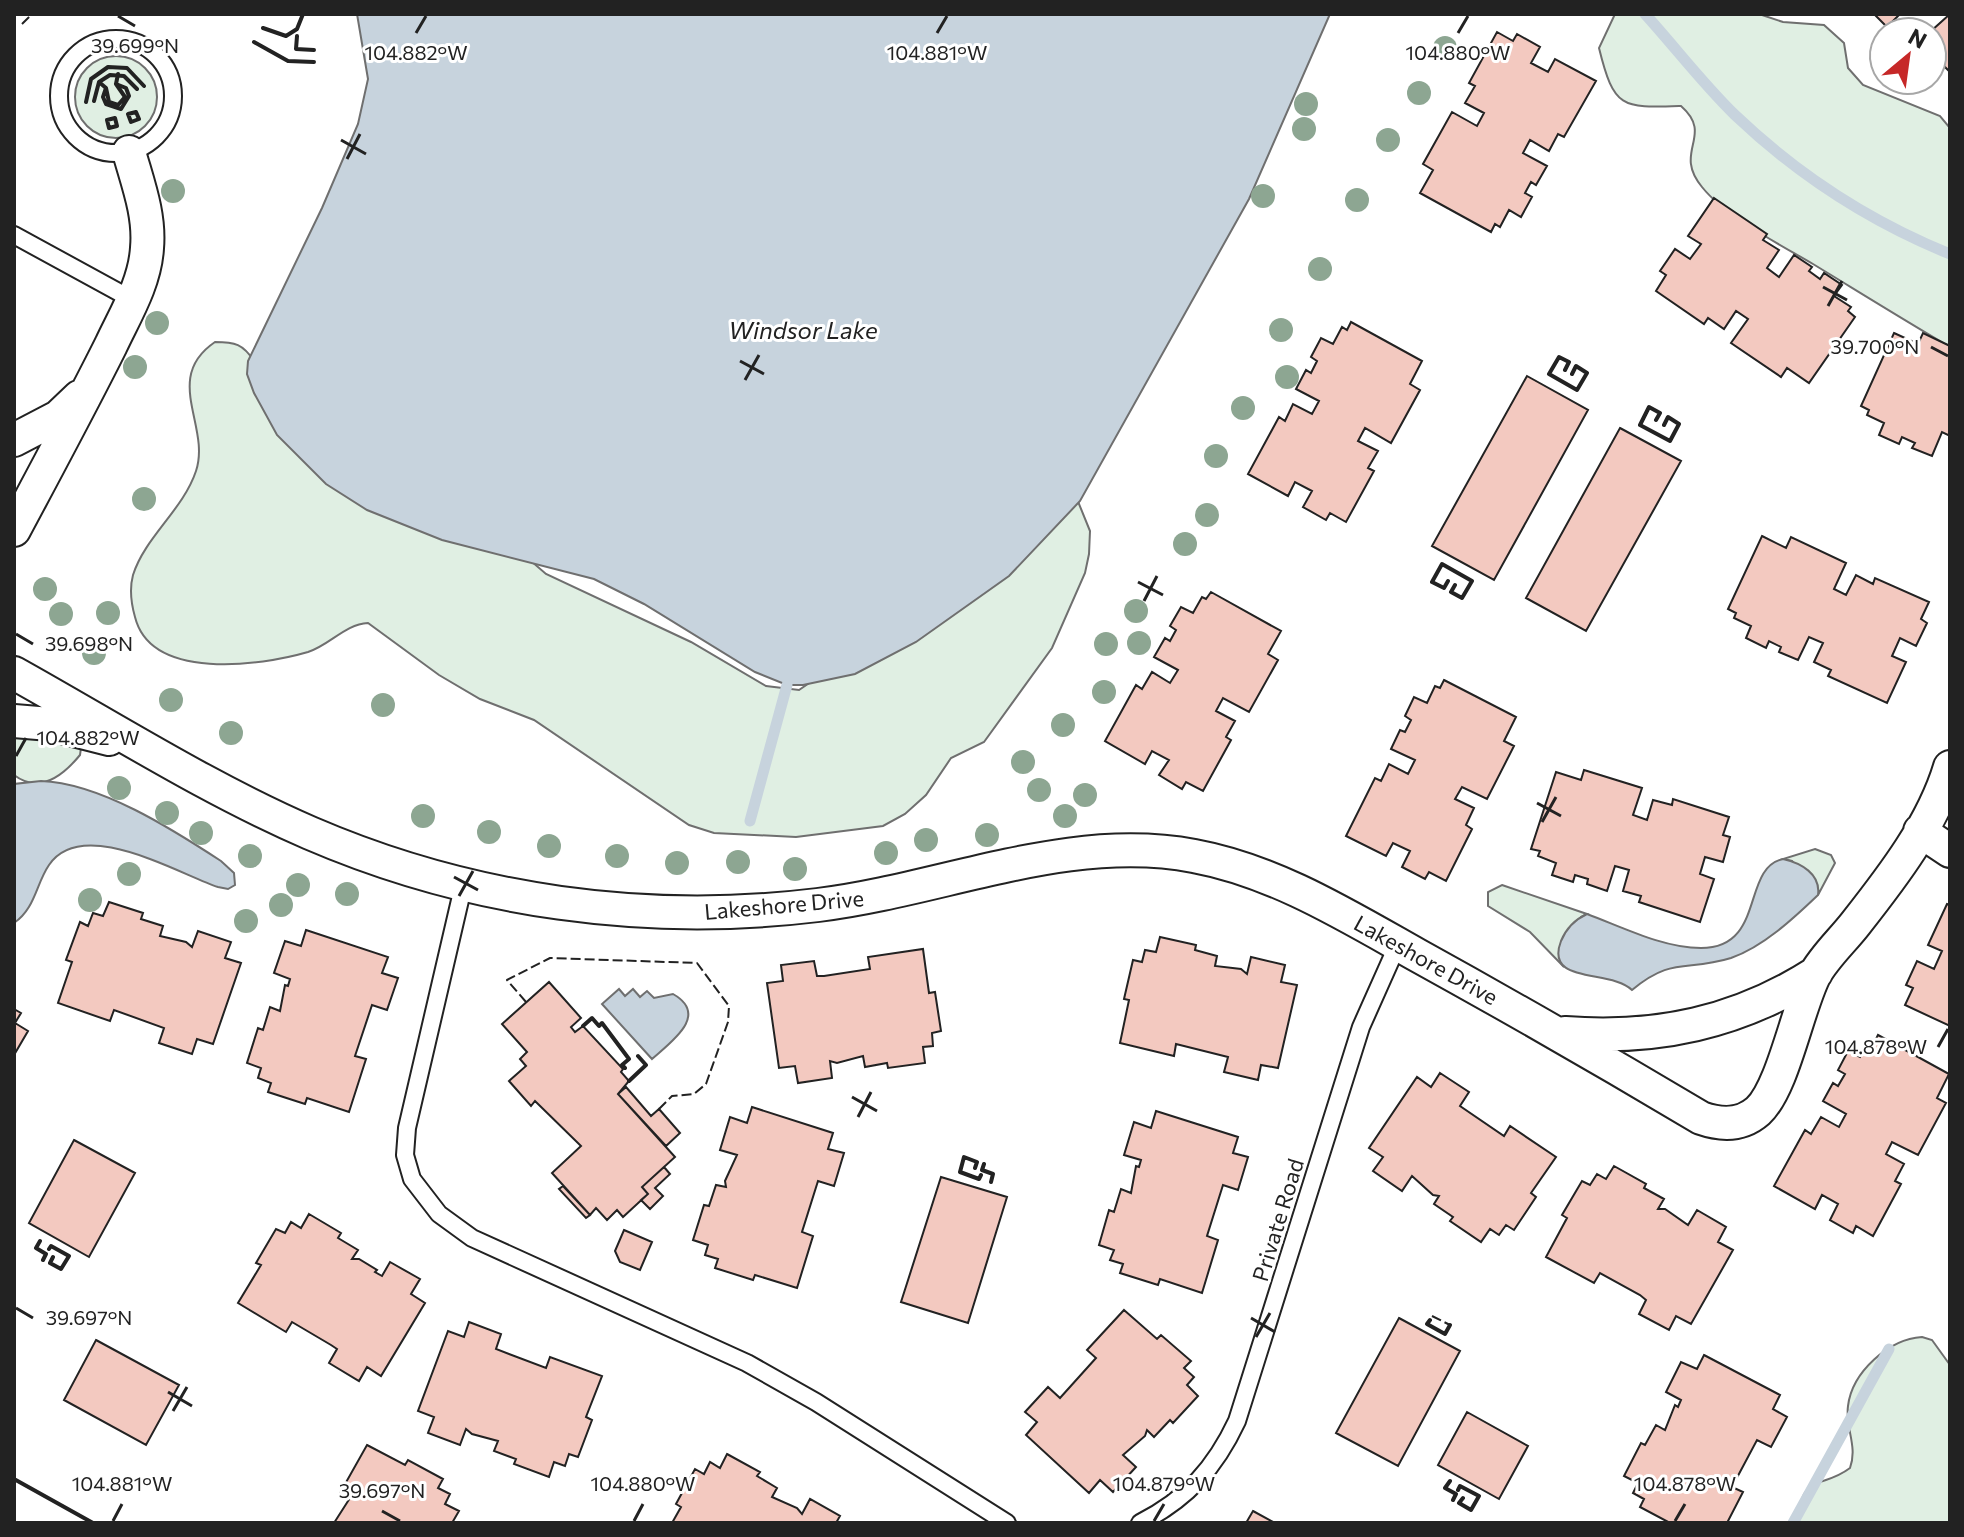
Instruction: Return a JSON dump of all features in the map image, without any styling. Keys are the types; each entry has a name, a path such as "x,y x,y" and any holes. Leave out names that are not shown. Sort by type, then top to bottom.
{"street":[{"path":"14,530 133,300 146,258 148,232 129,152"},
{"path":"14,440 58,417 92,383"},
{"name":"Lakeshore Drive","path":"14,673 313,835 389,862 464,883 580,906 703,913 797,907 877,897 1079,853 1156,851 1221,861 1253,871 1317,900 1557,1033 1701,1118 1730,1124 1757,1112 1767,1101 1816,973 1874,899 1920,831 1938,802 1950,767"},
{"path":"14,721 63,727 155,751"},
{"path":"1920,831 1950,851"},
{"name":"Lakeshore Drive","path":"1557,1033 1610,1037 1675,1031 1757,1006 1816,973"}],"lane":[{"path":"101,41 137,43 159,59 170,77 174,97 166,125 154,140 129,152 109,154 82,143 61,115 58,95 65,70 84,48 101,41"},
{"path":"14,235 133,300"},
{"path":"464,883 407,1128 409,1170 430,1204 472,1238 747,1363 816,1402 1007,1523"},
{"name":"Private Road","path":"1140,1523 1194,1488 1214,1463 1237,1421 1361,1027 1398,944"}],"green space":[{"path":"1615,14 1759,14 1783,22 1824,25 1844,43 1848,68 1868,87 1868,96 1890,96 1940,116 1950,128 1950,347 1754,229 1712,198 1694,174 1691,163 1695,135 1690,117 1681,106 1633,105 1624,101 1610,83 1599,48"},
{"path":"116,56 132,59 145,68 154,81 157,97 154,113 145,126 132,135 116,138 100,135 87,126 78,113 75,97 78,81 87,68 100,59"},
{"path":"215,342 242,348 254,361 516,548 546,574 691,642 766,686 799,690 1077,499 1090,531 1085,573 1052,648 984,742 951,758 926,795 905,814 883,826 796,837 714,833 689,825 534,720 480,699 439,675 368,623 352,627 308,652 236,664 184,660 162,651 145,637 132,607 133,575 146,548 182,498 196,471 199,454 191,403 192,371 200,356"},
{"path":"14,723 48,742 73,741 81,748 80,755 66,770 50,780 32,783 23,780 14,775"},
{"path":"1815,849 1831,855 1835,863 1818,895 1819,891 1792,861 1783,859"},
{"path":"1502,885 1587,914 1581,917 1559,952 1564,967 1530,932 1488,906 1488,892"},
{"path":"1922,1337 1932,1340 1950,1365 1950,1523 1797,1523 1803,1496 1808,1489 1850,1468 1853,1452 1848,1406 1851,1393 1864,1370 1897,1344"}],"water":[{"name":"Windsor Lake","path":"357,14 1330,14 1249,199 1080,501 1009,576 916,642 855,674 803,685 787,685 755,672 644,604 594,579 442,540 367,510 326,484 277,435 254,393 247,374 248,361 322,208 358,124 368,79"},
{"path":"41,781 87,790 158,822 221,861 234,873 235,885 228,889 218,887 130,852 84,846 64,851 49,865 31,904 14,923 14,784"},
{"path":"1783,859 1796,863 1813,875 1818,895 1778,931 1743,953 1716,962 1669,969 1646,979 1632,990 1610,980 1570,970 1562,964 1558,955 1563,937 1572,925 1587,914 1672,945 1701,948 1721,945 1735,935 1744,922 1770,865"},
{"path":"619,989 625,996 633,989 640,997 647,991 654,998 673,994 684,1002 688,1019 684,1028 652,1059 602,1004"}],"building":[{"path":"1874,14 1900,14 1898,16"},
{"path":"1950,14 1949,71 1948,70"},
{"path":"1497,32 1513,41 1517,34 1540,47 1531,63 1548,72 1555,59 1596,81 1564,137 1558,134 1549,151 1530,140 1523,153 1547,166 1536,185 1531,182 1525,193 1532,197 1521,217 1509,210 1500,227 1495,224 1491,232 1420,193 1433,170 1423,164 1452,112 1477,126 1484,113 1465,103 1475,86 1469,83"},
{"path":"1714,198 1767,234 1763,240 1779,250 1767,268 1779,277 1794,255 1812,267 1809,271 1820,279 1824,273 1842,285 1834,296 1851,307 1848,311 1855,317 1809,383 1787,368 1781,377 1731,343 1748,319 1736,311 1724,329 1708,318 1704,324 1656,291 1666,275 1660,271 1675,249 1690,259 1701,244 1688,236"},
{"path":"1351,322 1422,361 1410,384 1420,390 1391,443 1365,428 1358,441 1378,451 1368,468 1374,471 1346,522 1330,513 1326,520 1303,507 1312,491 1295,482 1288,496 1248,474 1279,417 1285,421 1293,404 1312,414 1319,401 1296,389 1306,370 1311,373 1317,361 1311,357 1321,338 1333,344 1342,327 1347,330"},
{"path":"1894,333 1918,344 1923,333 1950,346 1950,436 1942,432 1932,456 1912,448 1915,443 1902,437 1899,444 1879,435 1884,423 1867,415 1869,410 1861,406"},
{"path":"1527,376 1588,410 1494,580 1432,546"},
{"path":"1620,428 1681,461 1586,631 1526,598"},
{"path":"1762,536 1786,548 1791,537 1846,563 1834,589 1846,595 1856,575 1873,584 1875,578 1929,602 1921,619 1927,623 1916,646 1900,638 1892,656 1906,662 1887,703 1828,676 1831,670 1814,662 1823,643 1809,637 1798,660 1779,652 1781,647 1769,641 1766,648 1746,638 1751,626 1734,618 1736,613 1728,609"},
{"path":"1211,592 1281,631 1268,654 1278,660 1249,712 1223,698 1216,711 1235,721 1226,737 1231,740 1203,791 1186,782 1182,789 1159,775 1169,760 1152,751 1145,764 1105,741 1136,685 1142,689 1152,672 1170,683 1178,670 1154,657 1165,638 1170,641 1176,630 1170,626 1181,607 1193,613 1202,597 1206,599"},
{"path":"1444,680 1516,717 1504,741 1514,746 1487,799 1462,787 1455,799 1474,808 1466,825 1472,829 1446,881 1429,872 1425,879 1402,867 1410,851 1393,843 1386,856 1346,836 1375,778 1381,781 1389,764 1408,774 1415,760 1391,749 1400,730 1405,732 1411,720 1405,716 1414,697 1427,703 1435,686 1440,688"},
{"path":"1584,770 1642,788 1633,815 1647,820 1653,800 1672,805 1673,799 1729,817 1723,835 1730,837 1723,862 1705,857 1700,874 1714,879 1700,922 1639,902 1641,896 1623,891 1629,870 1615,866 1607,891 1587,884 1588,879 1575,875 1573,882 1552,875 1556,863 1538,856 1540,851 1531,849 1556,772 1581,780"},
{"path":"109,902 143,913 141,919 163,926 160,936 186,942 192,947 198,931 231,942 225,958 241,963 213,1044 197,1039 192,1054 159,1043 164,1028 114,1010 110,1021 58,1003 72,962 66,960 80,922 88,926 93,913 103,916"},
{"path":"1947,904 1950,905 1950,1026 1905,1005 1913,988 1906,985 1917,961 1934,969 1942,951 1928,945"},
{"path":"306,930 388,957 382,973 398,978 387,1010 372,1005 355,1056 366,1059 349,1112 307,1098 305,1104 268,1092 271,1083 258,1078 261,1068 247,1063 258,1028 263,1030 270,1007 280,1011 285,985 288,986 290,979 274,973 285,941 301,946"},
{"path":"1160,937 1196,945 1195,950 1217,956 1215,966 1241,969 1247,974 1251,957 1285,965 1281,982 1297,985 1278,1068 1261,1065 1258,1080 1224,1072 1228,1057 1176,1044 1174,1056 1120,1043 1129,1000 1124,999 1133,960 1142,962 1145,950 1156,952"},
{"path":"923,949 929,993 935,992 941,1031 932,1033 933,1046 923,1047 925,1063 888,1068 887,1063 865,1067 863,1056 837,1063 830,1061 832,1078 798,1083 795,1066 779,1068 767,983 783,981 781,965 814,961 817,976 824,976 870,969 868,957"},
{"path":"549,982 581,1018 571,1027 575,1032 583,1026 623,1069 621,1072 629,1081 618,1094 675,1157 642,1187 648,1194 623,1217 617,1210 607,1220 596,1208 590,1215 552,1173 581,1146 535,1101 531,1106 509,1081 526,1066 520,1059 527,1052 502,1024"},
{"path":"14,1009 21,1013 15,1023 28,1031 14,1055"},
{"path":"1878,1035 1949,1074 1937,1098 1946,1103 1918,1155 1892,1142 1886,1154 1904,1164 1895,1181 1901,1184 1873,1236 1856,1226 1853,1233 1830,1220 1838,1204 1822,1195 1815,1209 1774,1186 1805,1130 1811,1134 1821,1117 1839,1127 1846,1114 1823,1101 1833,1083 1838,1086 1845,1074 1838,1070 1848,1051 1860,1057 1870,1040 1874,1043"},
{"path":"1440,1073 1469,1092 1460,1106 1504,1136 1510,1126 1556,1157 1531,1193 1536,1197 1514,1230 1506,1225 1499,1235 1490,1229 1481,1242 1450,1221 1453,1217 1434,1204 1439,1196 1433,1195 1412,1176 1402,1191 1373,1171 1383,1157 1369,1148 1417,1077 1431,1087"},
{"path":"626,1087 651,1116 659,1109 680,1133 666,1146 618,1094"},
{"path":"752,1107 833,1133 828,1149 844,1153 834,1186 818,1181 802,1232 813,1236 797,1288 755,1275 753,1280 715,1268 718,1259 705,1255 708,1245 693,1240 704,1205 709,1206 716,1185 726,1187 725,1181 737,1155 720,1150 730,1117 747,1123"},
{"path":"1156,1111 1238,1137 1233,1153 1248,1157 1238,1190 1223,1185 1207,1236 1218,1240 1202,1293 1160,1279 1158,1285 1120,1273 1123,1264 1110,1260 1114,1250 1099,1245 1109,1210 1114,1212 1121,1189 1131,1193 1136,1166 1139,1167 1141,1160 1124,1155 1134,1122 1151,1128"},
{"path":"74,1140 135,1173 89,1257 29,1223"},
{"path":"1614,1166 1646,1184 1644,1188 1664,1199 1658,1209 1665,1209 1688,1225 1697,1210 1726,1227 1718,1242 1733,1250 1691,1324 1676,1316 1669,1330 1639,1314 1646,1300 1640,1295 1600,1273 1594,1283 1546,1257 1567,1218 1562,1215 1582,1181 1590,1185 1597,1174 1606,1179"},
{"path":"664,1167 670,1174 655,1188 663,1196 650,1209 641,1200 648,1194 642,1187"},
{"path":"941,1177 1007,1197 968,1323 901,1302"},
{"path":"563,1186 590,1215 586,1218 559,1189"},
{"path":"309,1214 341,1233 338,1238 358,1250 352,1259 359,1259 382,1276 390,1262 420,1279 411,1294 425,1303 381,1376 367,1367 359,1381 329,1363 337,1349 331,1345 292,1322 286,1332 238,1303 261,1265 256,1263 276,1229 285,1233 291,1222 301,1228"},
{"path":"624,1230 652,1242 640,1270 620,1262 615,1251"},
{"path":"1124,1310 1157,1339 1161,1335 1191,1361 1184,1368 1194,1377 1187,1385 1198,1396 1173,1423 1170,1420 1154,1437 1147,1430 1145,1436 1123,1455 1136,1467 1113,1492 1100,1480 1089,1493 1026,1435 1037,1422 1025,1412 1048,1387 1060,1398 1096,1358 1087,1350"},
{"path":"1399,1318 1460,1351 1398,1466 1336,1433"},
{"path":"469,1322 501,1334 496,1349 546,1368 550,1357 602,1376 586,1417 592,1420 578,1457 569,1454 565,1466 554,1462 549,1477 514,1464 516,1459 494,1451 498,1441 472,1434 466,1429 460,1445 428,1433 434,1417 418,1411 448,1331 464,1337"},
{"path":"96,1340 179,1385 146,1445 64,1400"},
{"path":"1704,1355 1780,1395 1773,1409 1787,1417 1771,1447 1757,1440 1732,1487 1743,1492 1727,1523 1670,1523 1640,1507 1644,1499 1633,1493 1638,1483 1624,1476 1641,1443 1645,1445 1656,1425 1665,1430 1675,1405 1678,1407 1681,1400 1666,1392 1681,1362 1697,1369"},
{"path":"1467,1412 1528,1446 1499,1499 1438,1465"},
{"path":"367,1445 405,1465 408,1460 443,1479 438,1488 450,1494 445,1504 459,1511 452,1523 334,1523 350,1498 340,1493"},
{"path":"727,1454 760,1472 757,1476 777,1488 772,1497 797,1508 802,1514 810,1499 840,1516 836,1523 672,1523 681,1507 676,1504 695,1469 704,1474 710,1462 720,1468"},
{"path":"1253,1511 1275,1523 1246,1523"}],"waterway":[{"path":"1645,14 1723,103 1784,157 1864,212 1950,254"},
{"path":"750,821 787,685"},
{"path":"1793,1523 1889,1349"}],"fence":[{"path":"22,24 32,14"},
{"path":"526,1002 507,980 550,958 697,963 729,1006 728,1022 706,1084 694,1094 672,1096 659,1109"},
{"path":"1432,1316 1450,1325"}],"wall":[{"path":"263,28 286,36 297,29 303,14"},
{"path":"297,36 296,49 314,50"},
{"path":"254,42 288,61 314,62"},
{"path":"86,102 91,79 108,67 127,68 144,86"},
{"path":"99,82 106,88 103,97 106,104 121,109 129,96 126,88 116,84 118,74"},
{"path":"94,101 99,82 110,75 124,76 137,89"},
{"path":"106,88 109,102 118,105 125,97 116,84"},
{"path":"136,112 139,119 131,122 128,114 136,112"},
{"path":"115,118 117,126 109,128 107,120 115,118"},
{"path":"1565,370 1569,362 1559,357 1549,374 1577,390 1587,373 1576,366 1572,374"},
{"path":"1656,420 1660,413 1649,407 1640,425 1670,441 1679,424 1668,417 1664,425"},
{"path":"1448,581 1444,588 1432,582 1442,564 1472,581 1462,598 1451,592 1455,585"},
{"path":"583,1026 592,1018 599,1026 602,1023 629,1059 622,1065 625,1068"},
{"path":"629,1081 646,1065 638,1056"},
{"path":"975,1168 977,1162 964,1157 960,1172 979,1179 981,1175"},
{"path":"984,1164 982,1170 993,1174 991,1182"},
{"path":"40,1241 36,1248 46,1254 43,1260"},
{"path":"49,1249 51,1246 69,1256 61,1269 50,1263 53,1257"},
{"path":"1430,1320 1427,1324 1445,1334 1450,1325"},
{"path":"14,1479 93,1523"},
{"path":"1450,1481 1445,1488 1456,1494 1453,1500"},
{"path":"1458,1490 1460,1486 1479,1496 1471,1510 1459,1503 1463,1498"}]}
